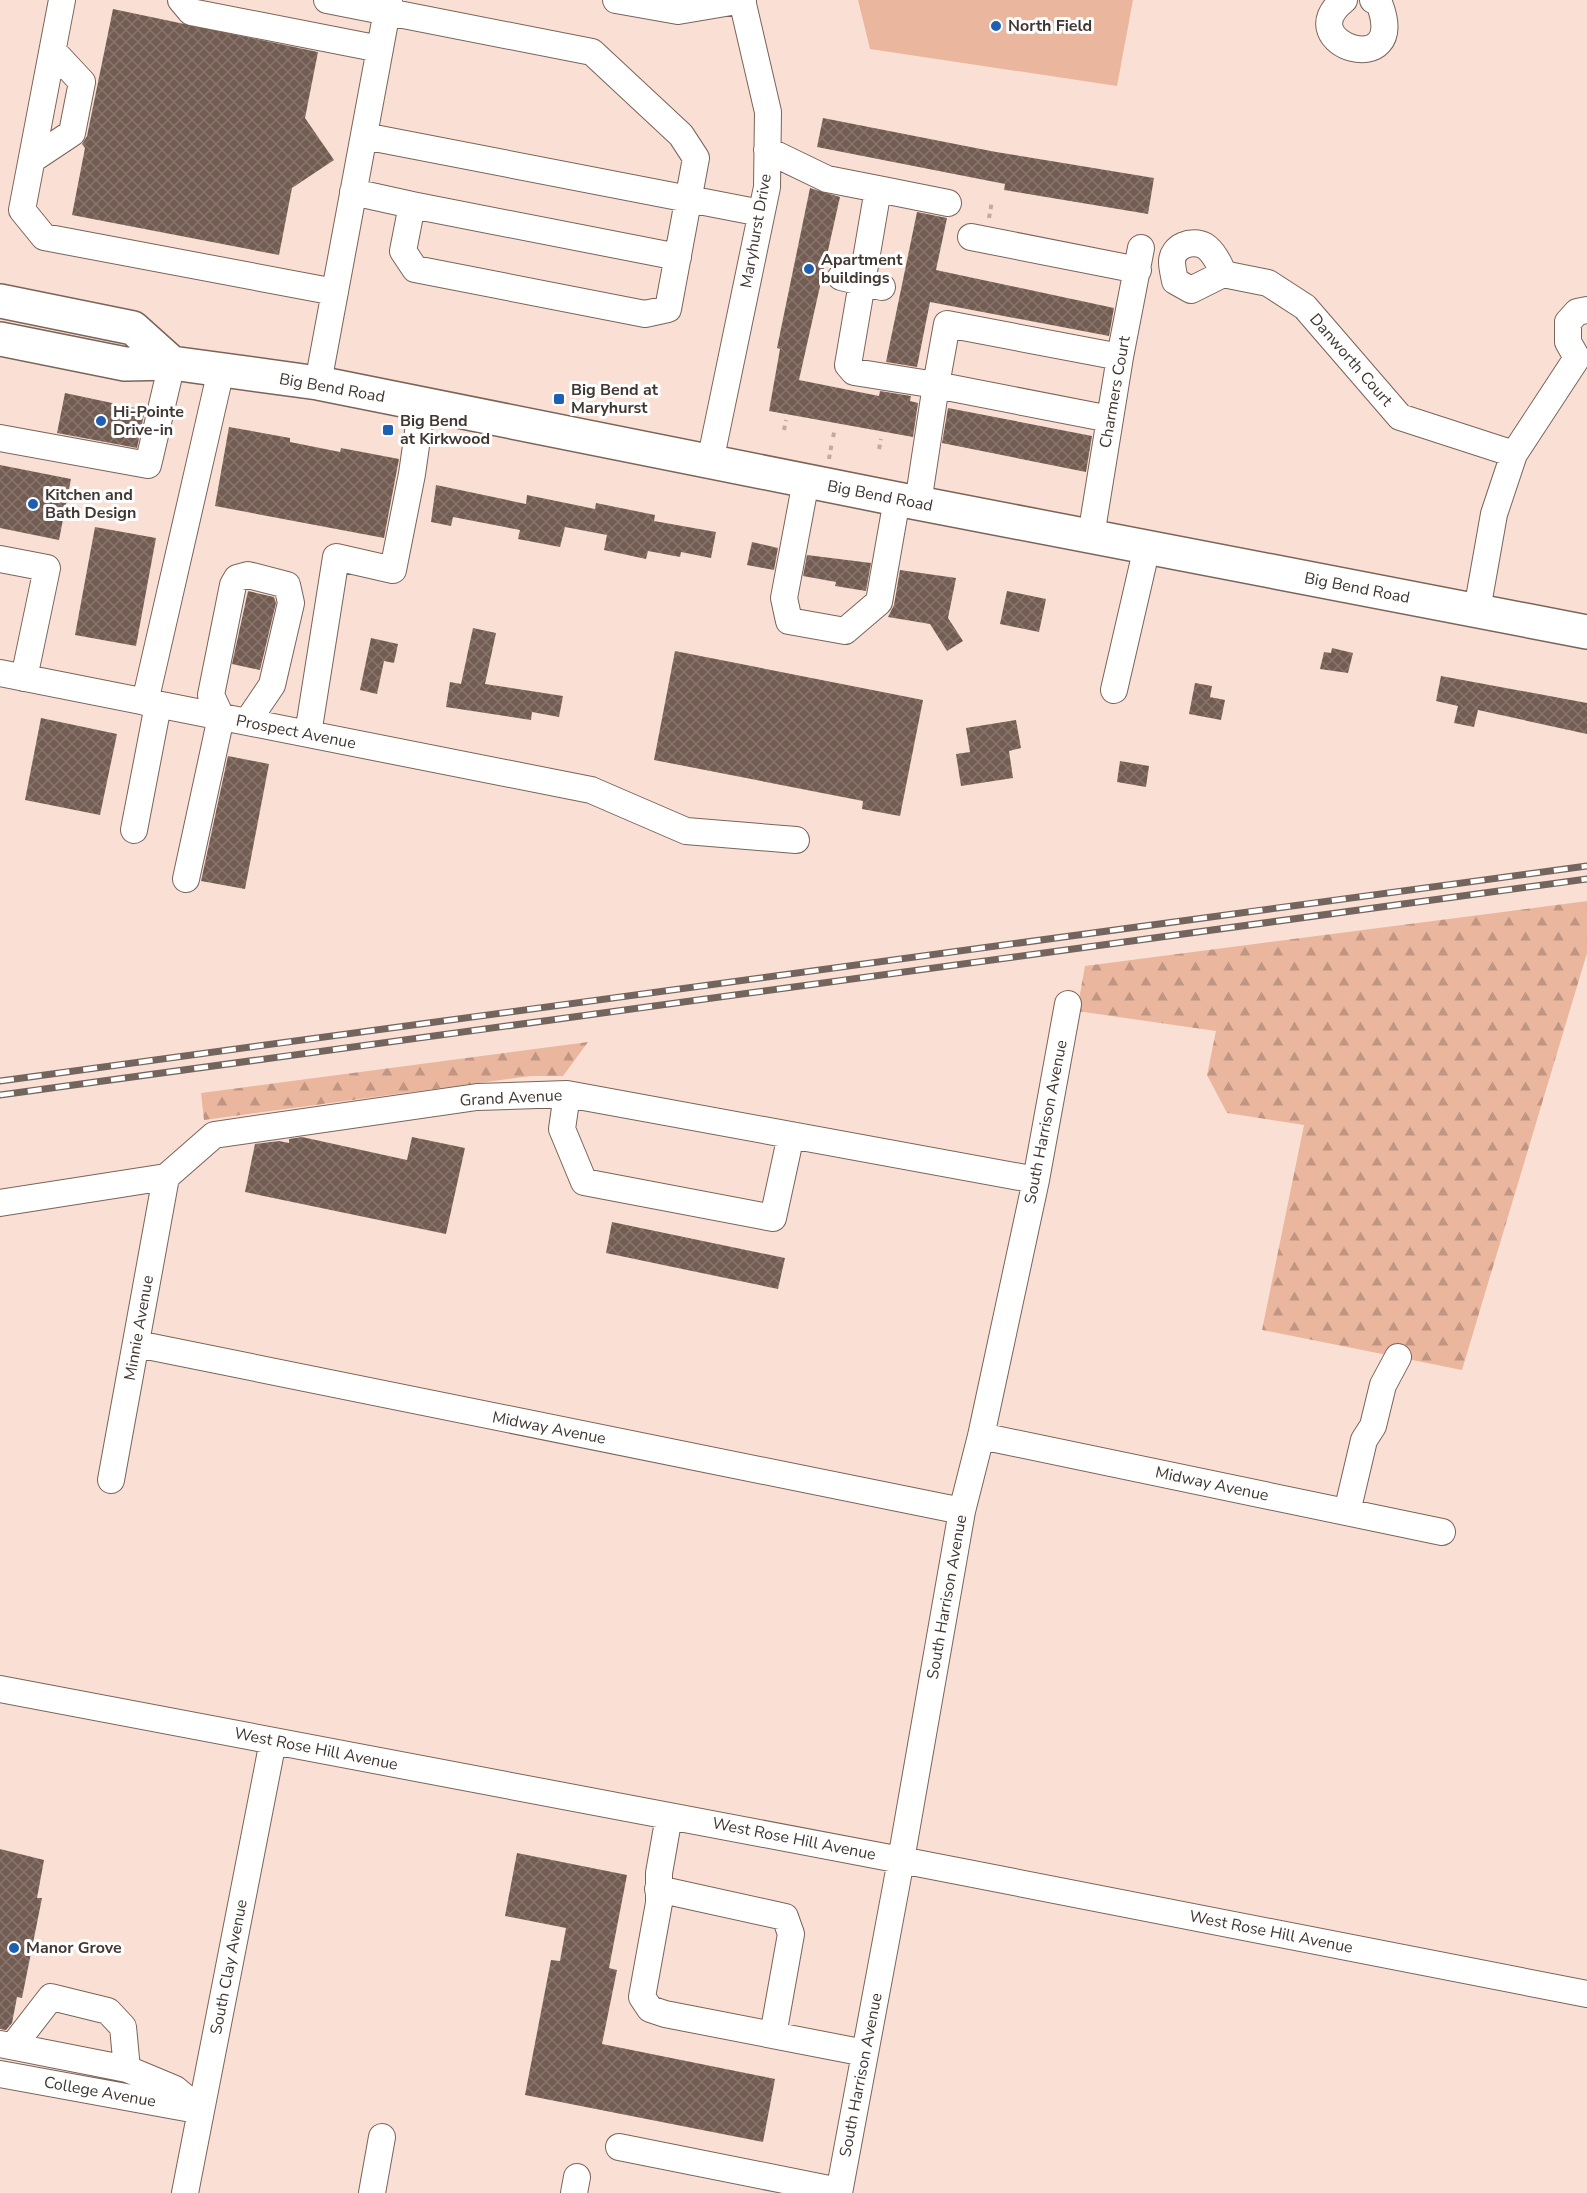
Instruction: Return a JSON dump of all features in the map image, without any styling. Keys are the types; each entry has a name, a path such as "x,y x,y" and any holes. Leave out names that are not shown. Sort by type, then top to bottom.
{"main road":[{"path":"0,280 42,309"},
{"path":"0,301 133,328 172,363"},
{"name":"Big Bend Road","path":"0,339 125,364 172,363 318,383 710,462 817,470 907,501 1587,632"}],"street":[{"path":"62,0 22,210 44,237 335,292"},
{"path":"181,0 191,12 380,49"},
{"path":"327,0 388,6 592,52 681,135 696,158 668,309 645,314 415,269 403,251 412,205"},
{"path":"616,0 678,11 742,0"},
{"name":"Maryhurst Drive","path":"710,462 767,187 768,112 742,0"},
{"path":"1344,0 1334,13 1329,25 1334,39 1348,48 1365,49 1378,45 1384,35 1386,21 1379,3 1373,0"},
{"path":"318,383 388,6"},
{"path":"364,136 761,213"},
{"path":"767,150 827,179 948,203"},
{"path":"879,189 848,365 854,372 1110,418"},
{"path":"353,192 678,257"},
{"name":"Charmers Court","path":"971,237 1140,259 1120,357 1091,536"},
{"name":"Danworth Court","path":"1223,274 1268,283 1305,307 1400,417 1514,454"},
{"path":"1477,610 1494,514 1514,454 1582,358 1568,342 1568,322 1577,312 1587,310"},
{"path":"817,470 784,598 789,621 845,631 879,602 936,385 947,324 1120,357"},
{"path":"0,438 148,465 172,363"},
{"path":"134,830 152,703 221,370"},
{"path":"308,734 336,557 393,570 412,474 422,404"},
{"path":"1114,690 1147,547"},
{"path":"0,559 47,568 12,675"},
{"path":"186,879 221,717 211,695 233,585 237,578 248,575 287,585 291,603 272,685 247,722"},
{"name":"Prospect Avenue","path":"12,675 591,790 686,831 796,840"},
{"name":"South Harrison Avenue","path":"839,2192 902,1860 962,1511 981,1436 1036,1180 1068,1004"},
{"path":"567,1094 562,1129 584,1182 773,1218 790,1135"},
{"name":"Grand Avenue","path":"166,1177 214,1135 477,1097 567,1094 1036,1180"},
{"path":"0,1203 166,1177"},
{"name":"Minnie Avenue","path":"111,1480 166,1177"},
{"name":"Midway Avenue","path":"137,1344 962,1511"},
{"path":"1347,1512 1364,1440 1373,1426 1383,1385 1398,1357"},
{"name":"Midway Avenue","path":"981,1436 1442,1532"},
{"name":"West Rose Hill Avenue","path":"0,1689 902,1860 1587,1994"},
{"name":"South Clay Avenue","path":"185,2193 273,1741"},
{"path":"669,1816 658,1889 659,1903 642,1997 650,2009 665,2014 865,2053"},
{"path":"658,1889 785,1917 791,1934 773,2035"},
{"path":"6,2045 51,1997 108,2011 123,2026 127,2069"},
{"path":"6,2045 127,2069 175,2089 200,2110"},
{"name":"College Avenue","path":"0,2074 200,2110"},
{"path":"372,2193 382,2137"},
{"path":"620,2147 839,2192"}],"path":[{"path":"784,429 786,420"},
{"path":"817,470 835,429"},
{"path":"879,449 881,439"}],"green space":[{"name":"North Field","path":"858,0 1133,0 1117,86 870,49"},
{"path":"1587,901 1587,953 1462,1370 1262,1330 1304,1125 1227,1113 1207,1075 1216,1031 1077,1011 1085,966"},
{"path":"588,1042 563,1076 531,1076 204,1120 201,1093"}],"building":[{"path":"113,9 318,52 305,118 334,160 292,188 279,255 72,215 85,148 82,144 87,136"},
{"path":"823,118 996,152 1154,178 1148,214 1004,190 1005,184 817,147"},
{"path":"810,188 840,197 799,380 879,396 880,391 911,396 910,401 918,403 913,437 769,411 780,349 777,348"},
{"path":"917,212 947,218 936,270 1114,308 1109,336 930,302 917,367 886,362"},
{"name":"Hi-Pointe Drive-in","path":"65,393 145,410 137,448 57,433"},
{"path":"948,408 1092,436 1086,472 942,443"},
{"path":"229,427 290,438 290,442 340,452 341,448 399,459 384,538 215,506"},
{"name":"Kitchen and Bath Design","path":"0,465 71,479 59,540 0,528"},
{"path":"436,485 526,504 527,495 595,509 596,503 655,515 654,521 716,532 711,558 681,552 680,557 648,551 646,559 604,550 607,535 565,527 560,547 518,539 520,530 453,517 451,526 431,522"},
{"path":"95,527 156,538 136,646 75,635"},
{"path":"752,542 778,548 774,570 747,565"},
{"path":"807,555 871,563 866,591 835,586 836,582 803,576"},
{"path":"900,570 956,578 948,618 963,641 947,651 930,624 888,617 894,605"},
{"path":"248,591 274,597 276,603 260,670 232,664"},
{"path":"1007,591 1046,599 1039,632 1000,624"},
{"path":"473,628 496,633 485,684 563,696 559,717 532,712 531,720 446,707 450,682 461,684"},
{"path":"371,638 398,644 394,663 384,661 377,694 360,690"},
{"path":"1332,648 1353,653 1348,673 1320,669 1324,652 1331,653"},
{"path":"675,651 923,700 900,816 862,809 863,801 654,760"},
{"path":"1441,676 1587,703 1587,734 1478,710 1474,727 1454,723 1458,706 1436,701"},
{"path":"1195,683 1212,686 1210,697 1225,700 1221,720 1189,714"},
{"path":"41,718 117,734 100,815 25,800"},
{"path":"1016,720 1021,748 1009,751 1013,778 961,786 956,754 970,752 966,728"},
{"path":"228,756 269,764 245,889 201,881"},
{"path":"1120,761 1149,766 1146,787 1117,782"},
{"path":"302,1137 407,1160 412,1137 465,1148 446,1234 245,1192 255,1144 279,1141 289,1143 289,1139"},
{"path":"612,1222 785,1258 778,1289 606,1253"},
{"name":"Manor Grove","path":"0,1849 44,1860 37,1898 42,1898 22,1998 17,1997 12,2023 6,2030 0,2029"},
{"path":"517,1853 627,1875 609,1968 617,1970 602,2044 775,2079 763,2142 525,2095 551,1960 560,1961 566,1928 505,1916"}],"railway":[{"path":"0,1081 1587,866"},
{"path":"0,1095 1587,879"}],"place":[{"name":"North Field","path":"996,26"},
{"name":"Apartment buildings","path":"809,269"},
{"name":"Big Bend at Maryhurst","path":"559,399"},
{"name":"Hi-Pointe Drive-in","path":"101,421"},
{"name":"Big Bend at Kirkwood","path":"388,430"},
{"name":"Kitchen and Bath Design","path":"33,504"},
{"name":"Manor Grove","path":"14,1948"}]}
